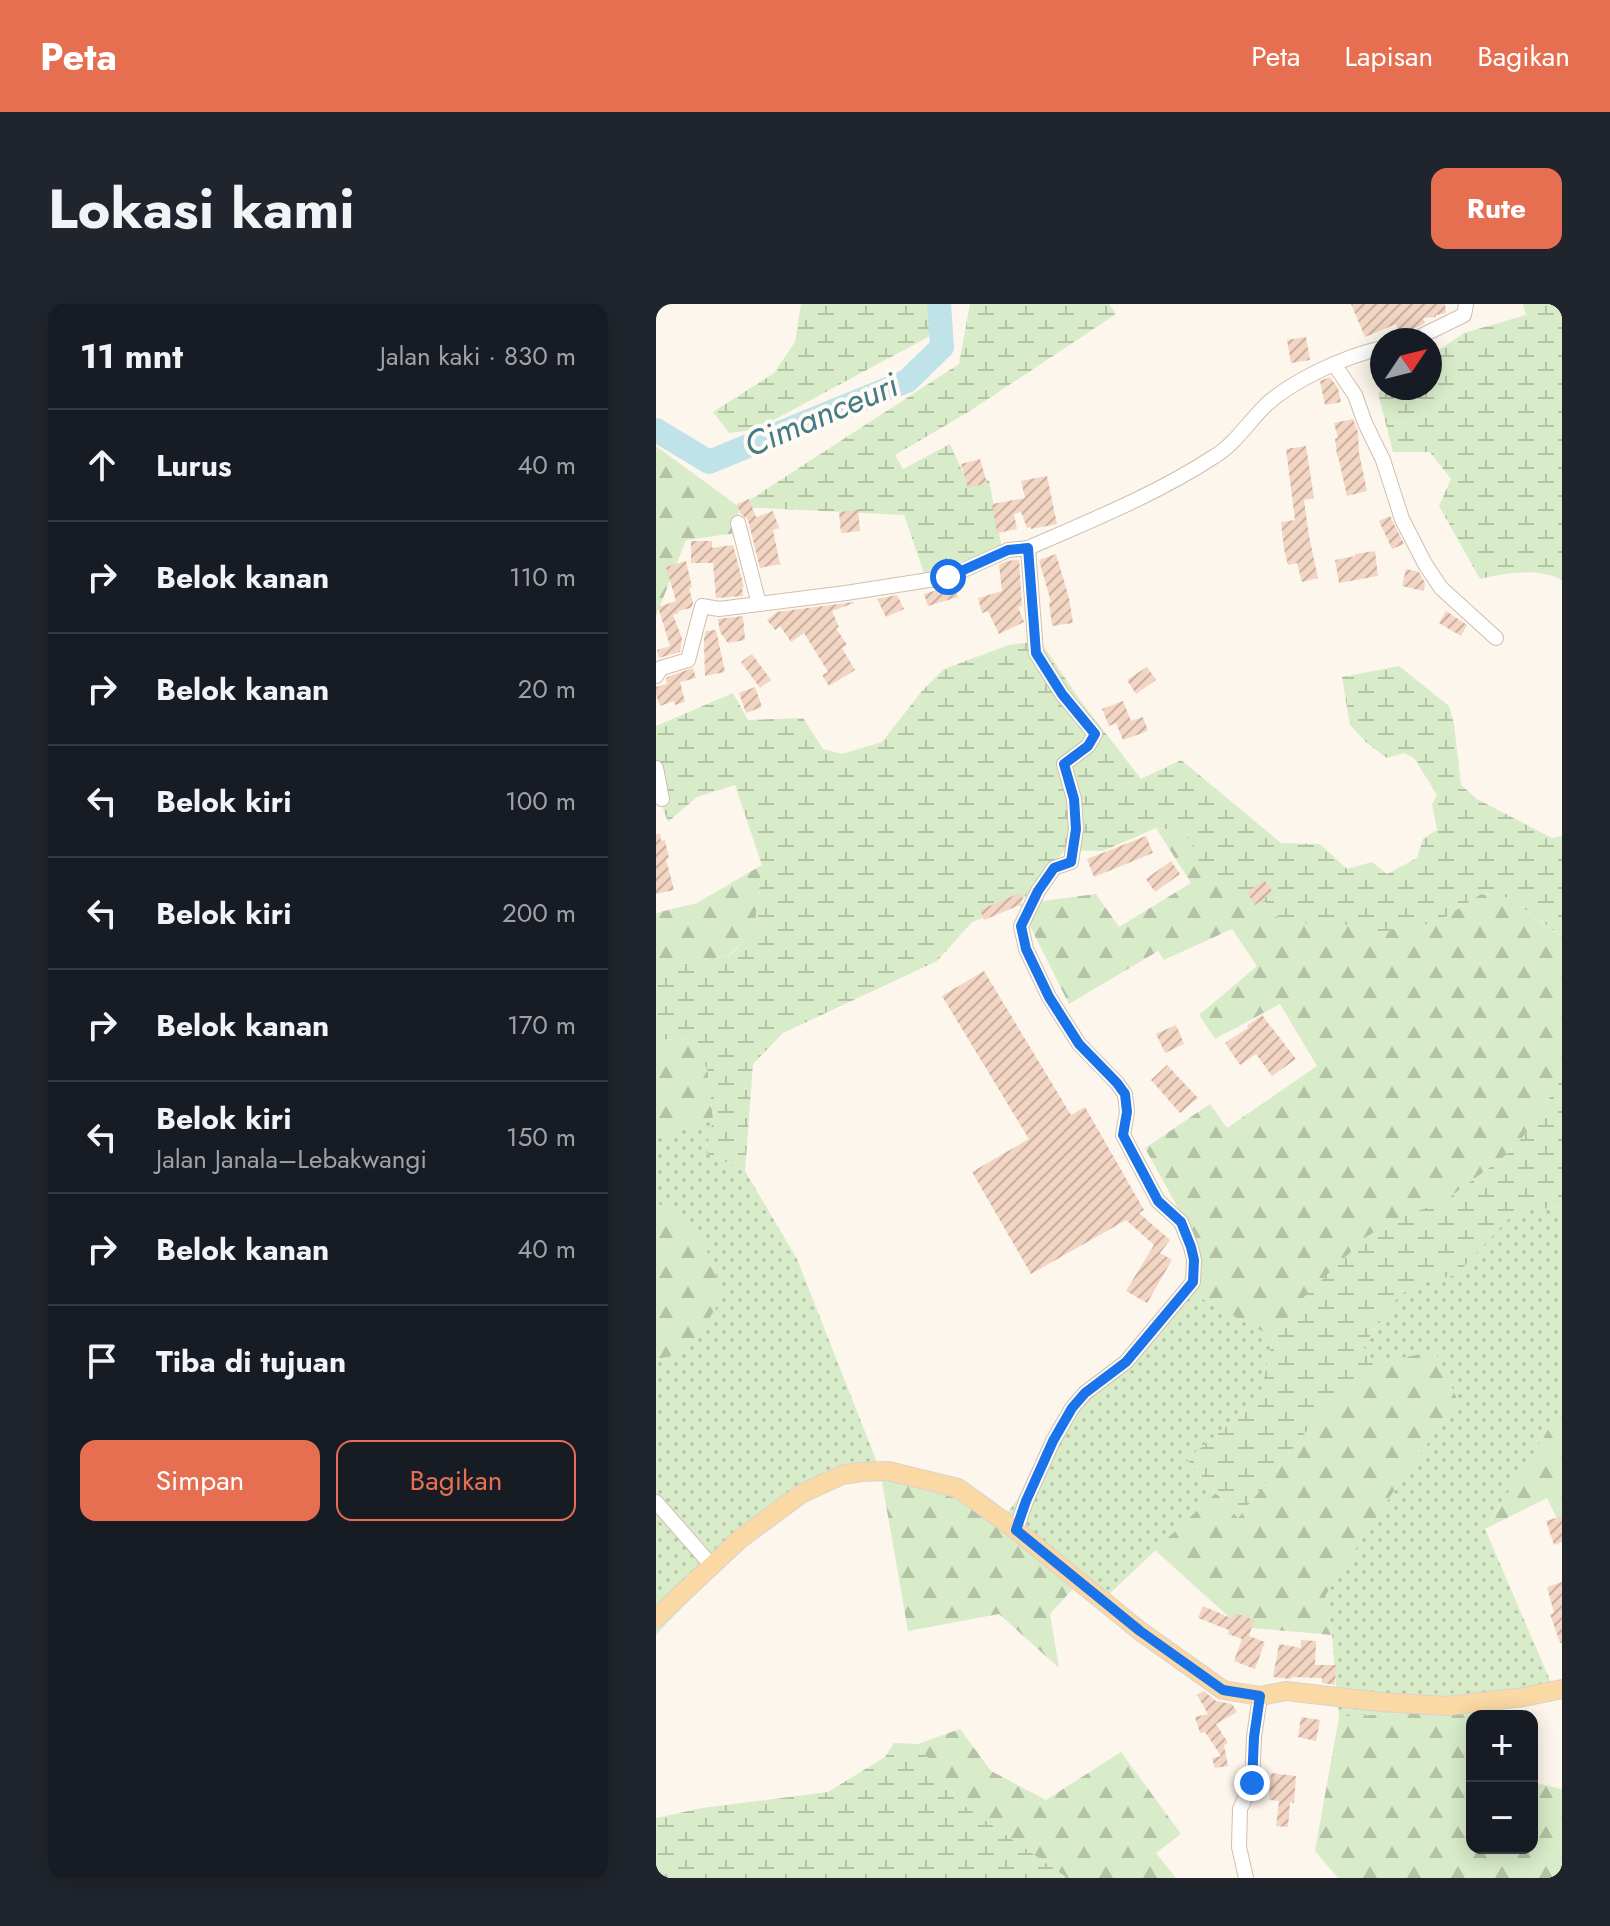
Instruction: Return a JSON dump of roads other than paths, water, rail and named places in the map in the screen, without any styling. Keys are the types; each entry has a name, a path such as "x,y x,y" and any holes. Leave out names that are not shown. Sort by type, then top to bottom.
{"main road":[{"path":"656,1618 740,1539 801,1494 842,1475 888,1471 958,1488 1016,1530 1140,1631 1223,1690 1260,1696 1286,1691 1447,1706 1562,1689"}],"street":[{"path":"1437,328 1464,315 1466,304"},
{"path":"656,676 661,668 688,660 702,606 719,609 948,577 1008,550 1028,548 1149,494 1219,454 1269,402 1318,370 1370,351"},
{"path":"1334,364 1355,395 1383,460 1402,519 1425,564 1441,588 1496,638"},
{"path":"738,523 759,604"},
{"path":"1016,1530 1053,1441 1072,1408 1085,1393 1126,1362 1193,1282 1194,1271 1191,1247 1181,1222 1158,1201 1123,1135 1127,1112 1125,1094 1079,1044 1049,997 1026,949 1021,926 1038,891 1054,868 1071,862 1076,829 1074,799 1064,764 1088,746 1095,734 1062,694 1036,653 1028,548"},
{"path":"656,768 662,799"},
{"path":"656,1502 713,1567"},
{"path":"1246,1878 1239,1847 1240,1809 1252,1783 1260,1696"}],"waterway":[{"name":"Cimanceuri","path":"656,430 709,462 907,381 942,347 939,304"}]}
